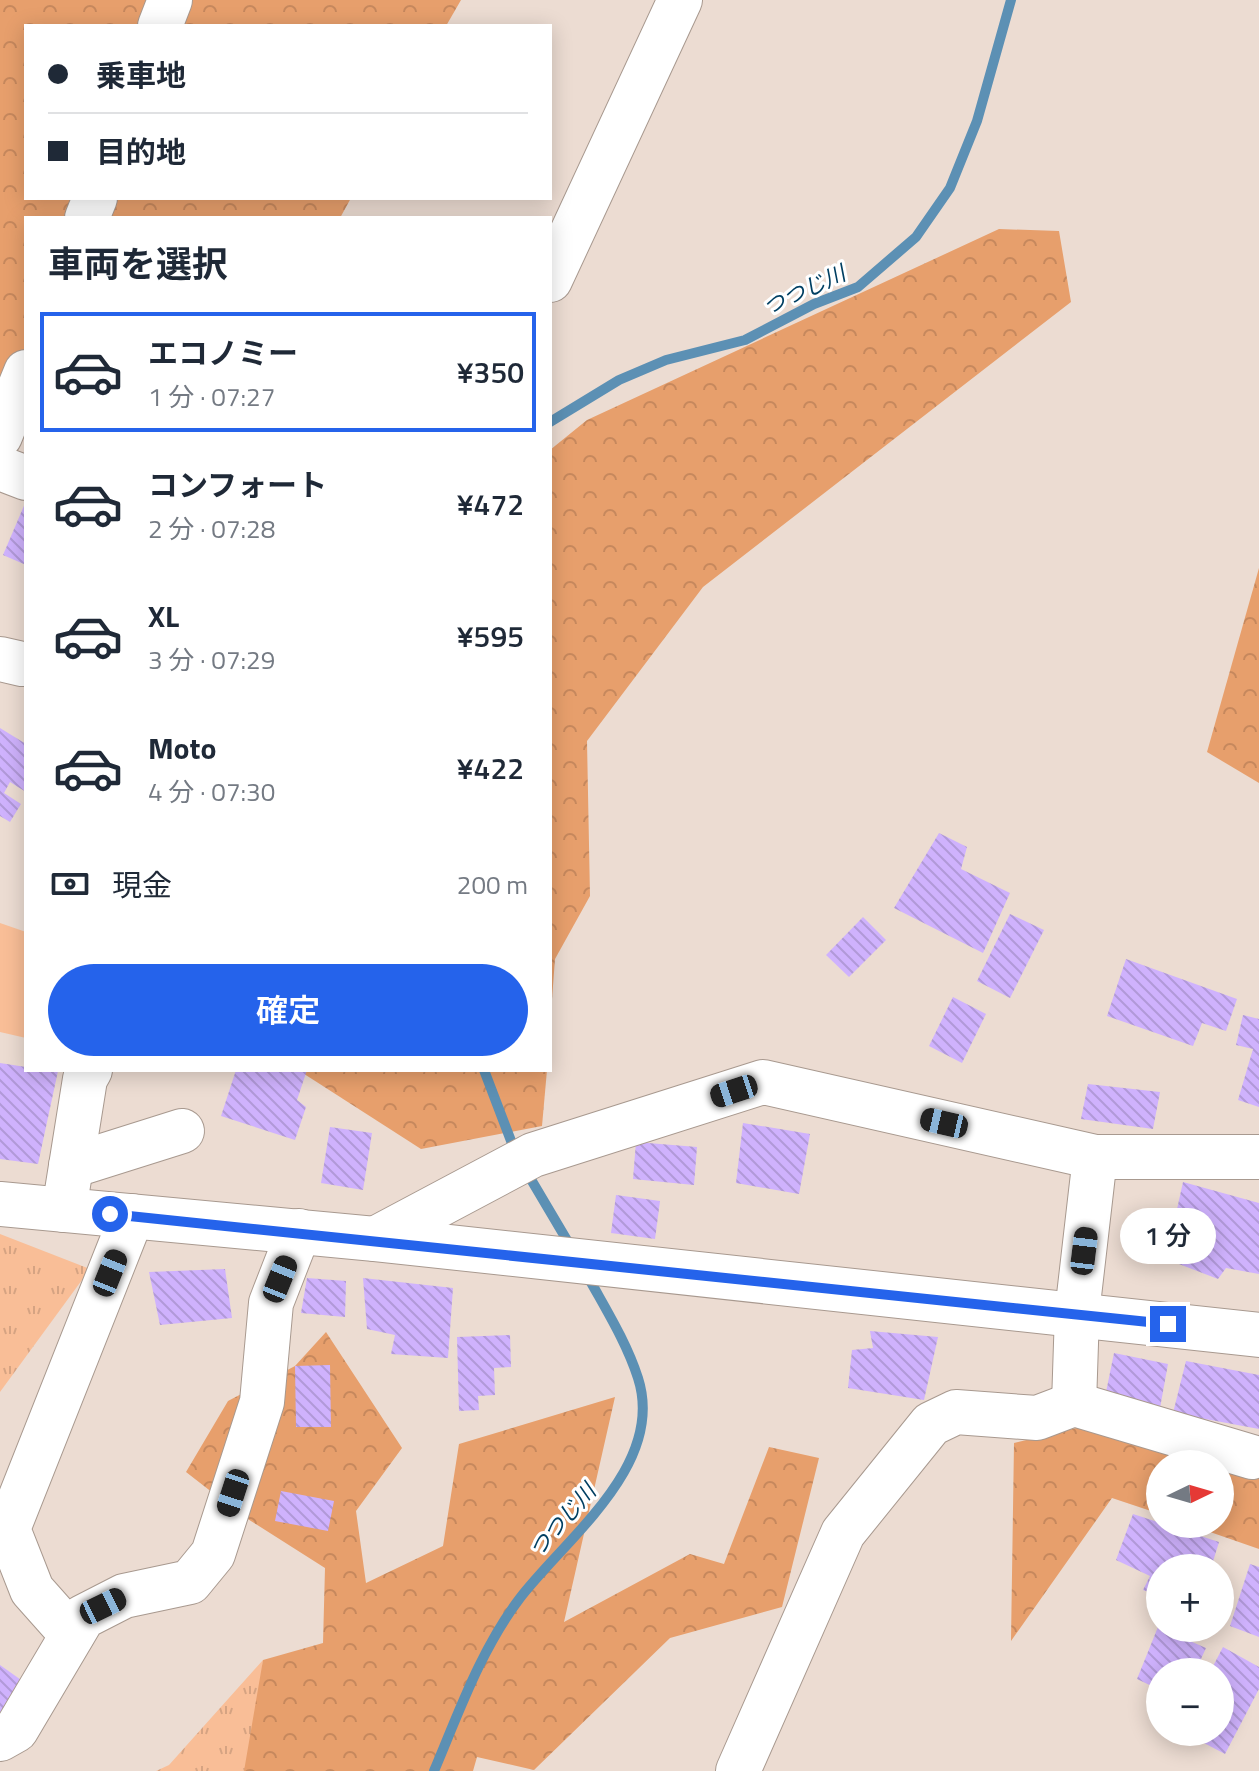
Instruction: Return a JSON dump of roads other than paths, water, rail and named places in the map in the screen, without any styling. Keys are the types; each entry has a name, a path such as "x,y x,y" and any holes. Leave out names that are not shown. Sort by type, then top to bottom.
{"street":[{"path":"161,24 170,0"},
{"path":"552,276 680,0"},
{"path":"0,436 24,377"},
{"path":"0,468 24,477"},
{"path":"64,1210 85,1079 89,1072"},
{"path":"375,1239 533,1155 763,1082 1095,1157 1259,1157"},
{"path":"71,1166 182,1131"},
{"path":"1074,1404 1077,1313 1095,1157"},
{"path":"0,1204 299,1231 1259,1335"},
{"path":"72,1635 32,1590 4,1534 132,1216"},
{"path":"0,1739 16,1730 83,1617 124,1596 190,1582 213,1554 262,1402 271,1303 299,1231"},
{"path":"738,1771 843,1533 931,1424 956,1412 1037,1418 1074,1404 1252,1457"}],"waterway":[{"name":"つつじ川","path":"552,421 619,380 666,360 745,340 814,304 858,287 916,237 950,188 977,121 1011,0"},
{"name":"つつじ川","path":"485,1072 516,1154"},
{"name":"つつじ川","path":"526,1171 571,1247"},
{"name":"つつじ川","path":"434,1771 472,1682 506,1618 539,1575 607,1498 625,1470 638,1441 643,1410 638,1378 621,1338 587,1275"}]}
